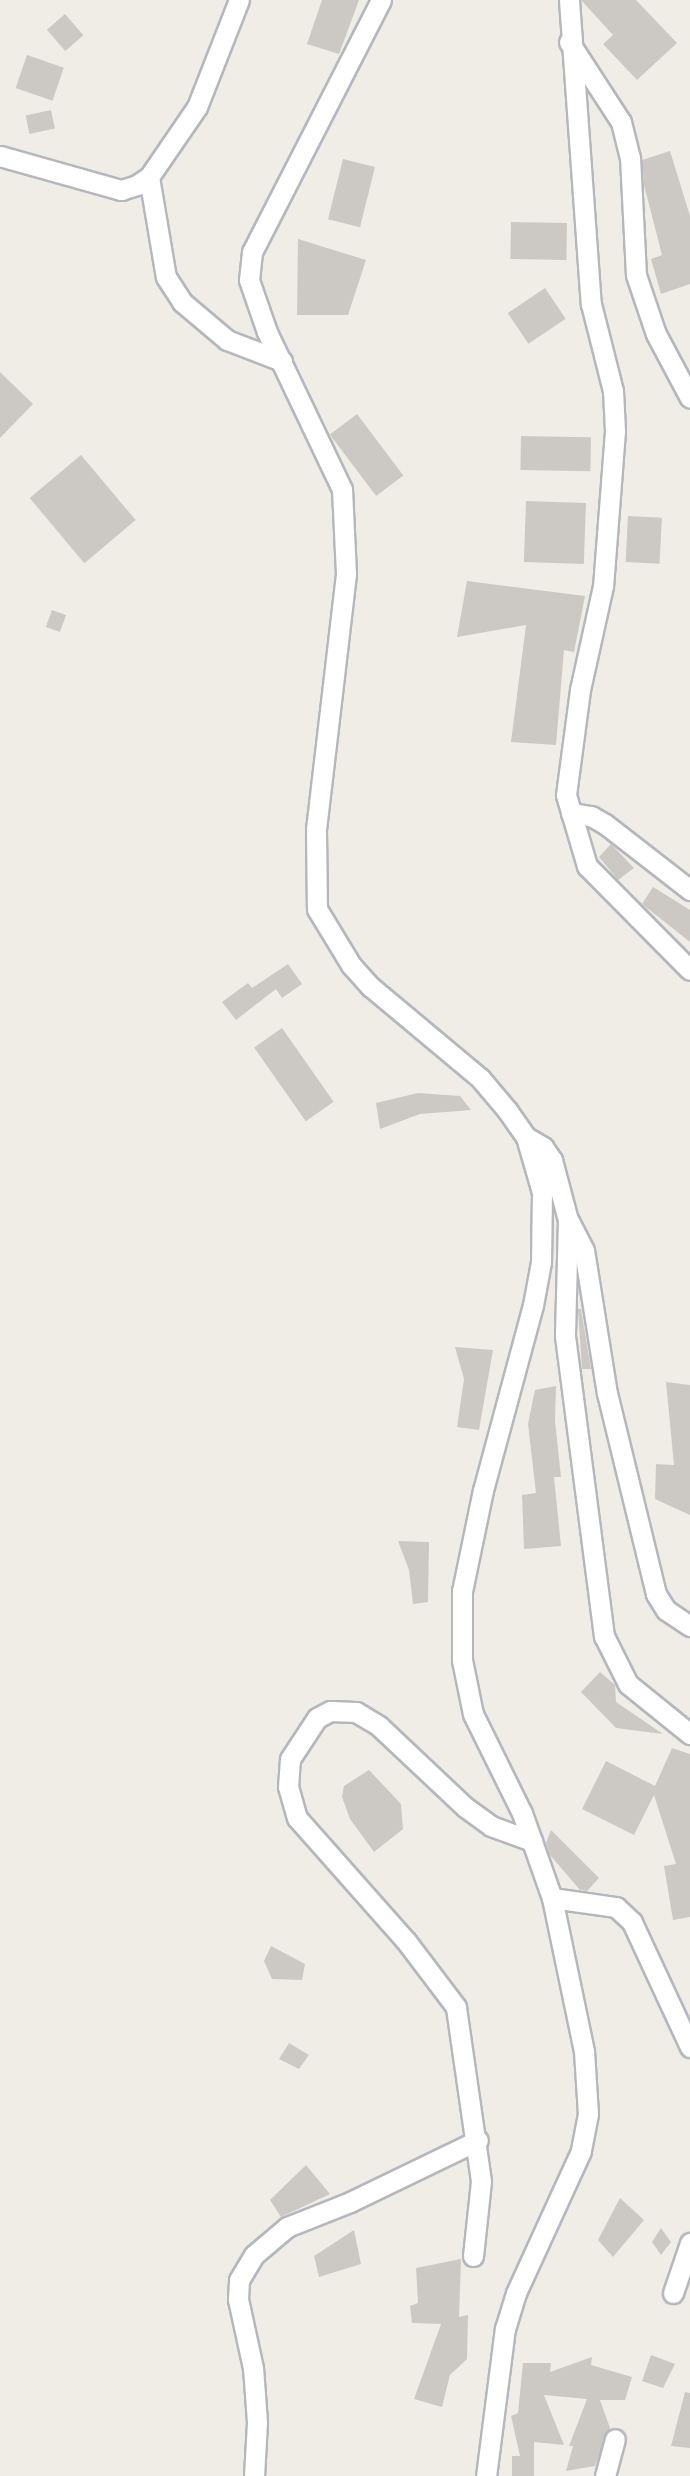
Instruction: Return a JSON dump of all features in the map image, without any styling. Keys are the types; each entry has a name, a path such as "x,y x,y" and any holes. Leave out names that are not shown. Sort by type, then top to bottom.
{"street":[{"path":"0,156 121,190 149,177 197,107 239,0"},
{"path":"381,0 252,253 249,289 342,489 347,538 330,744 316,830 317,909 351,965 371,987 480,1078 526,1137 543,1147 551,1160 568,1220 587,1262 607,1393 656,1594 666,1610 690,1626"},
{"path":"569,0 568,41 592,304 613,391 615,431 603,586 566,779 570,813 587,866 690,970"},
{"path":"568,41 621,122 630,157 636,275 656,334 690,398"},
{"path":"149,177 166,277 182,302 227,340 282,361"},
{"path":"570,813 591,816 605,824 690,890"},
{"path":"486,2476 495,2383 510,2310 585,2136 587,2073 552,1898 532,1841 467,1694 462,1660 462,1591 539,1270 542,1192 526,1137"},
{"path":"568,1220 565,1336 604,1636 628,1684 690,1734"},
{"path":"539,1270 565,1274"},
{"path":"473,2256 481,2181 478,2140 452,2000 297,1818 288,1787 290,1759 317,1718 330,1711 356,1712 379,1726 474,1814 491,1826 532,1841"},
{"path":"552,1898 609,1905 632,1922 690,2047"},
{"path":"254,2476 254,2381 239,2299 239,2280 254,2255 287,2227 350,2202 478,2140"},
{"path":"673,2293 690,2243"},
{"path":"605,2476 615,2439"}],"building":[{"path":"322,0 359,0 339,54 307,44"},
{"path":"581,0 636,0 677,43 637,80 603,44 613,35"},
{"path":"65,14 83,35 65,51 47,30"},
{"path":"27,55 64,68 52,101 16,88"},
{"path":"51,110 55,129 30,134 26,115"},
{"path":"670,151 690,216 690,284 661,294 651,259 662,255 644,185 642,160"},
{"path":"343,159 375,167 360,227 328,219"},
{"path":"511,222 567,223 566,260 510,259"},
{"path":"298,239 366,260 348,315 297,315"},
{"path":"545,288 566,319 528,344 508,313"},
{"path":"0,372 33,404 0,438"},
{"path":"357,414 403,475 376,496 330,434"},
{"path":"521,436 591,437 590,471 520,470"},
{"path":"81,455 136,520 84,563 30,498"},
{"path":"526,501 586,503 584,564 524,562"},
{"path":"628,516 662,518 660,564 626,562"},
{"path":"467,581 585,596 574,652 564,650 556,745 511,742 526,625 457,637"},
{"path":"52,610 66,615 60,632 46,627"},
{"path":"611,844 634,868 618,880 599,857"},
{"path":"653,887 690,910 690,942 642,904"},
{"path":"288,964 302,984 282,998 276,989 236,1020 222,1002 248,983 252,988"},
{"path":"282,1028 334,1102 306,1121 254,1048"},
{"path":"418,1093 460,1096 471,1110 420,1114 380,1129 376,1103"},
{"path":"578,1309 581,1309 591,1369 582,1369"},
{"path":"455,1347 493,1350 479,1430 457,1427 464,1379"},
{"path":"666,1382 690,1385 690,1515 655,1499 656,1464 674,1465"},
{"path":"556,1386 555,1421 561,1477 554,1477 561,1546 524,1549 522,1495 536,1493 528,1424 535,1390"},
{"path":"398,1541 429,1542 428,1602 413,1604 409,1570"},
{"path":"600,1672 615,1685 616,1702 663,1734 616,1728 581,1692"},
{"path":"672,1748 690,1754 690,1917 673,1920 664,1866 676,1864 654,1795 634,1835 582,1809 606,1761 655,1786"},
{"path":"369,1770 401,1804 403,1829 374,1852 350,1819 342,1797 344,1786"},
{"path":"551,1830 599,1878 587,1891 580,1890 550,1855 546,1843"},
{"path":"271,1946 305,1964 302,1980 272,1979 264,1961"},
{"path":"289,2043 309,2055 299,2069 279,2059"},
{"path":"306,2165 330,2194 281,2217 270,2200"},
{"path":"620,2198 644,2220 613,2257 598,2240"},
{"path":"661,2228 671,2242 661,2255 652,2242"},
{"path":"354,2230 361,2264 319,2277 314,2256"},
{"path":"461,2259 459,2317 468,2315 467,2359 450,2375 442,2407 414,2399 441,2324 412,2323 410,2306 418,2303 416,2268"},
{"path":"651,2355 675,2364 663,2388 642,2381"},
{"path":"592,2357 591,2365 632,2377 625,2400 600,2400 610,2428 595,2466 566,2471 573,2446 569,2446 587,2399 544,2395 564,2445 534,2442 534,2476 512,2476 512,2456 520,2456 511,2416 518,2413 523,2363 551,2363 550,2372"},
{"path":"685,2392 690,2393 690,2448 671,2446"}]}
